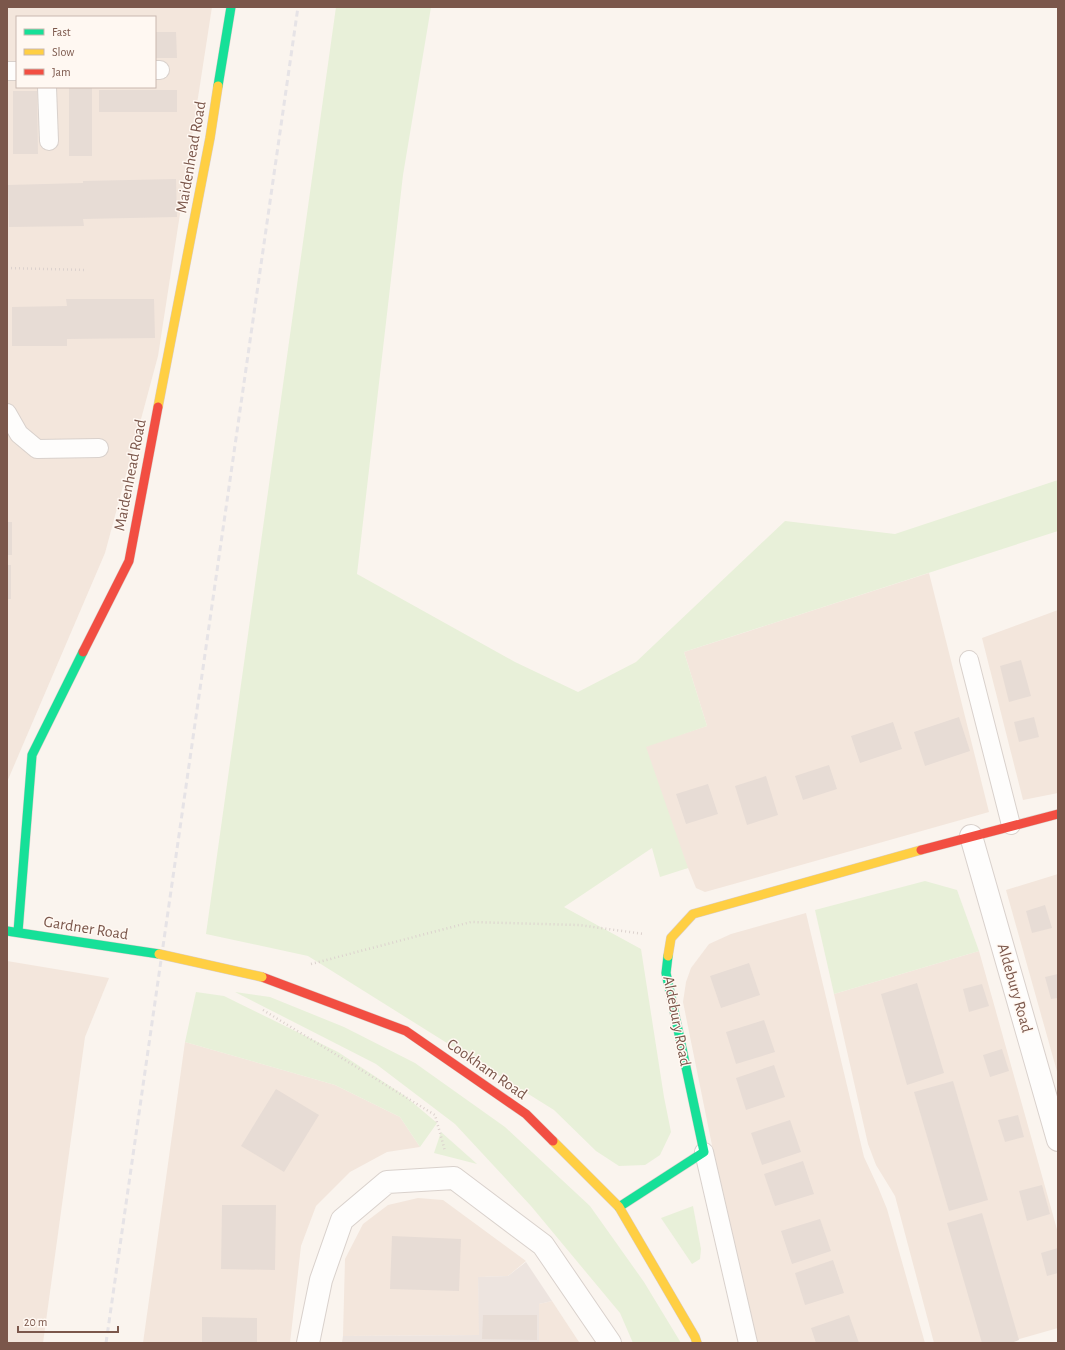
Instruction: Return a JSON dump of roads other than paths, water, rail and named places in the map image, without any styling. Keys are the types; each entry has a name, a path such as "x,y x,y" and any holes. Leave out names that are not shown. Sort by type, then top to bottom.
{"street":[{"name":"Maidenhead Road","path":"18,932 32,755 129,561 210,138 231,7"},
{"path":"970,836 1058,814"},
{"name":"Aldebury Road","path":"704,1152 666,973 672,938 693,914 970,836 1058,1140"},
{"name":"Gardner Road","path":"7,931 103,947 159,954"},
{"name":"Cookham Road","path":"159,954 262,977 406,1031 526,1114 619,1207 695,1337 697,1343"},
{"path":"619,1207 704,1152"},
{"path":"308,1343 321,1280 342,1220 387,1182 454,1178 543,1245 610,1343"}],"lane":[{"path":"47,88 49,141"},
{"path":"7,413 19,434 37,449 99,448"},
{"path":"970,660 1012,825"},
{"path":"704,1152 748,1343"}],"railway":[{"path":"106,1343 298,7"}]}
